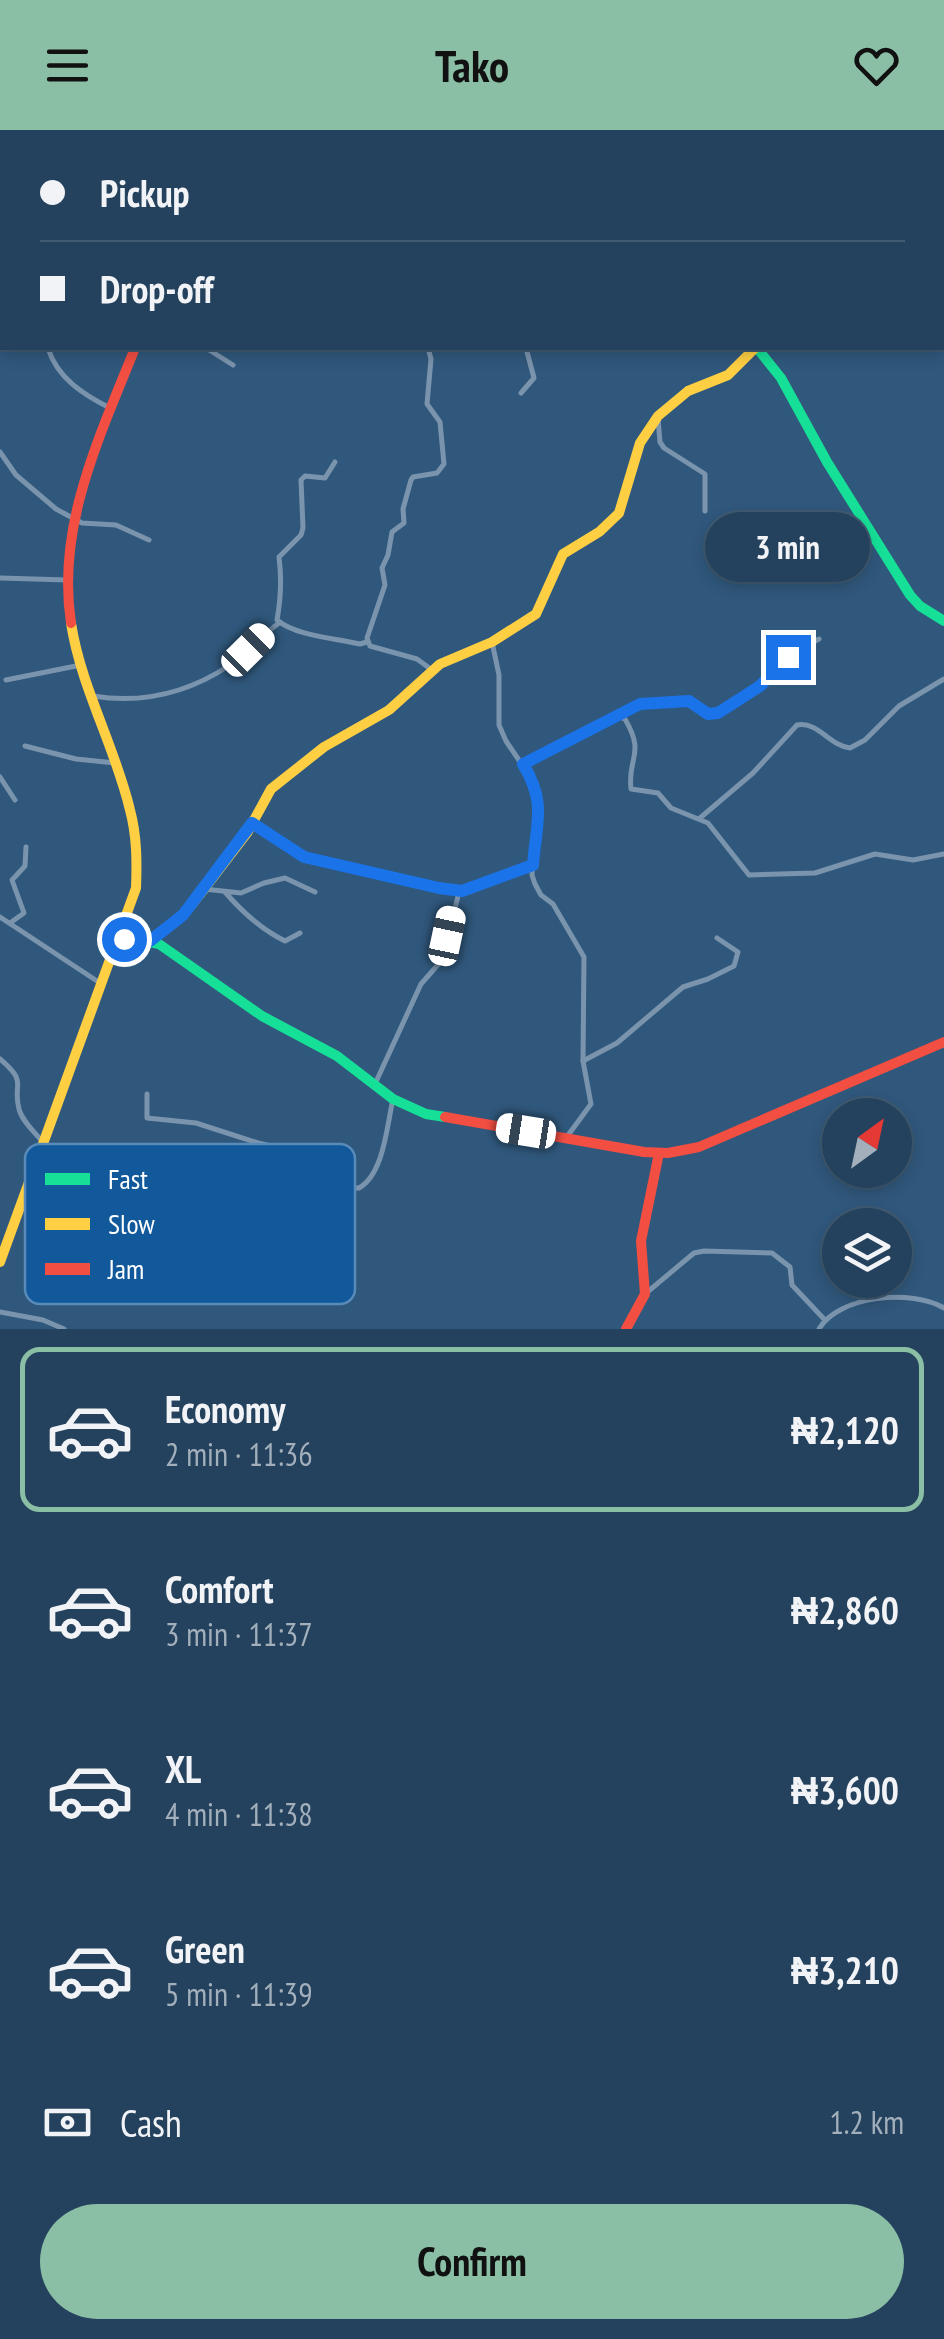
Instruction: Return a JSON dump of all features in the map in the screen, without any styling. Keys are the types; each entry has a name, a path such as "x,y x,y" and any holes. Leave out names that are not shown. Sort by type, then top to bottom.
{"main road":[{"path":"43,1142 136,888 138,851 134,822 82,665 70,617 67,580 86,478 134,350"},
{"path":"118,943 124,939 146,940 183,915 252,823 271,789 324,747 389,710 432,670 492,642 536,614 563,554 599,532 619,514 640,444 658,416 688,391 728,375 754,350"},
{"path":"758,350 780,378 910,595 944,621"},
{"path":"126,920 129,929 166,948 262,1016 337,1056 393,1099 426,1114 659,1153 699,1147 944,1042"},
{"path":"626,1329 645,1294 641,1241 659,1153"},
{"path":"0,1262 25,1192"}],"street":[{"path":"49,350 56,367 78,391 110,408"},
{"path":"209,350 233,366"},
{"path":"368,642 385,585 382,568 392,532 404,523 403,508 411,480 414,476 437,473 444,464 440,422 427,404 429,350"},
{"path":"520,393 534,378 527,350"},
{"path":"658,416 664,448 704,474 706,511"},
{"path":"0,452 32,491 76,519 89,525 130,529 149,540"},
{"path":"93,696 149,700 201,680 230,664 279,623 283,576 280,557 302,533 302,480 305,476 325,478 335,462"},
{"path":"0,578 67,580"},
{"path":"279,623 360,644 368,642 386,653 417,659 432,670"},
{"path":"523,764 631,707 689,701 708,714 718,713 760,686 796,651 820,639"},
{"path":"492,642 499,675 499,725 506,742 532,778 541,812 532,875 540,895 552,904 584,958 582,1061 591,1104 566,1138"},
{"path":"6,680 82,665"},
{"path":"700,818 753,773 797,725 811,725 837,744 850,748 866,740 899,706 944,679"},
{"path":"618,716 625,719 635,740 637,753 631,789 658,793 670,808 700,818 734,854 744,872 755,877 815,873 875,854 913,860 944,854"},
{"path":"26,746 116,764"},
{"path":"0,776 15,800"},
{"path":"252,823 304,857 462,891 533,865"},
{"path":"10,923 24,912 12,880 26,866 26,846"},
{"path":"204,890 242,893 285,878 316,892"},
{"path":"375,1084 420,984 443,959 452,910 462,891"},
{"path":"225,892 245,916 278,938 285,941 300,933"},
{"path":"0,917 100,983"},
{"path":"582,1061 618,1043 682,987 734,966 738,952 718,938"},
{"path":"0,1059 16,1073 20,1082 19,1111 43,1142"},
{"path":"148,1094 145,1114 151,1120 196,1124 268,1144"},
{"path":"355,1188 370,1179 393,1099"},
{"path":"645,1294 694,1253 772,1253 790,1267 792,1285 824,1319"},
{"path":"818,1329 824,1319 874,1298 916,1298 944,1308"},
{"path":"0,1312 43,1320 64,1329"}],"traffic: fast":[{"path":"759,350 781,378 827,462 910,595 944,621"},
{"path":"118,942 136,939 159,944 262,1016 337,1056 393,1099 426,1114 445,1117"}],"traffic: slow":[{"path":"150,941 183,915 204,889 247,833 271,789 324,747 389,710 440,664 492,642 536,614 563,554 599,532 619,513 640,443 658,416 688,391 728,375 753,350"},
{"path":"43,1144 136,888 130,810 82,671 71,623"},
{"path":"0,1262 25,1193"}],"traffic: jam":[{"path":"71,623 68,587 75,517 95,448 134,350"},
{"path":"445,1117 668,1153 699,1147 944,1042"},
{"path":"626,1329 645,1294 641,1241 659,1153"}],"route":[{"path":"124,939 118,943 126,920 132,933 150,941 183,915 252,823 304,857 439,888 462,891 533,865 541,812 532,778 523,764 640,704 689,701 708,714 718,713 760,686 788,657"}]}
